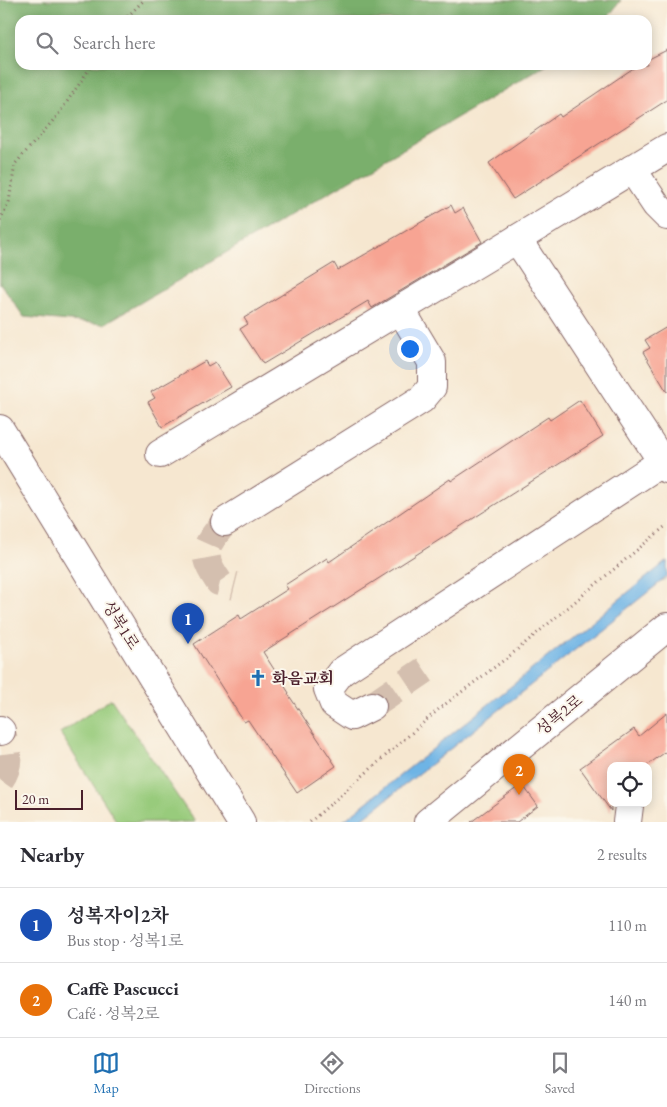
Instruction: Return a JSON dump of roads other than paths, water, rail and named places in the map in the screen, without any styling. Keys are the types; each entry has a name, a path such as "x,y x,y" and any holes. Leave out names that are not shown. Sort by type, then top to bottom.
{"street":[{"path":"160,454 667,148"},
{"path":"632,169 656,205 667,216"},
{"path":"372,706 352,716 334,704 328,689 341,672 665,466 657,432 517,239"},
{"path":"225,522 422,399 432,387 432,362 401,310"},
{"name":"성복1로","path":"0,430 242,822"},
{"name":"성복2로","path":"428,822 667,627"}],"water":[{"path":"667,561 667,577 358,822 342,822"}],"tunnel":[{"path":"225,522 212,538 207,550 207,557 219,582 235,586"},
{"path":"372,706 425,670"},
{"path":"0,780 4,774 7,762 1,731"}],"place":[{"name":"성복자이2차","path":"188,644"},
{"name":"화음교회","path":"258,678"},
{"name":"Caffè Pascucci","path":"519,795"}]}
